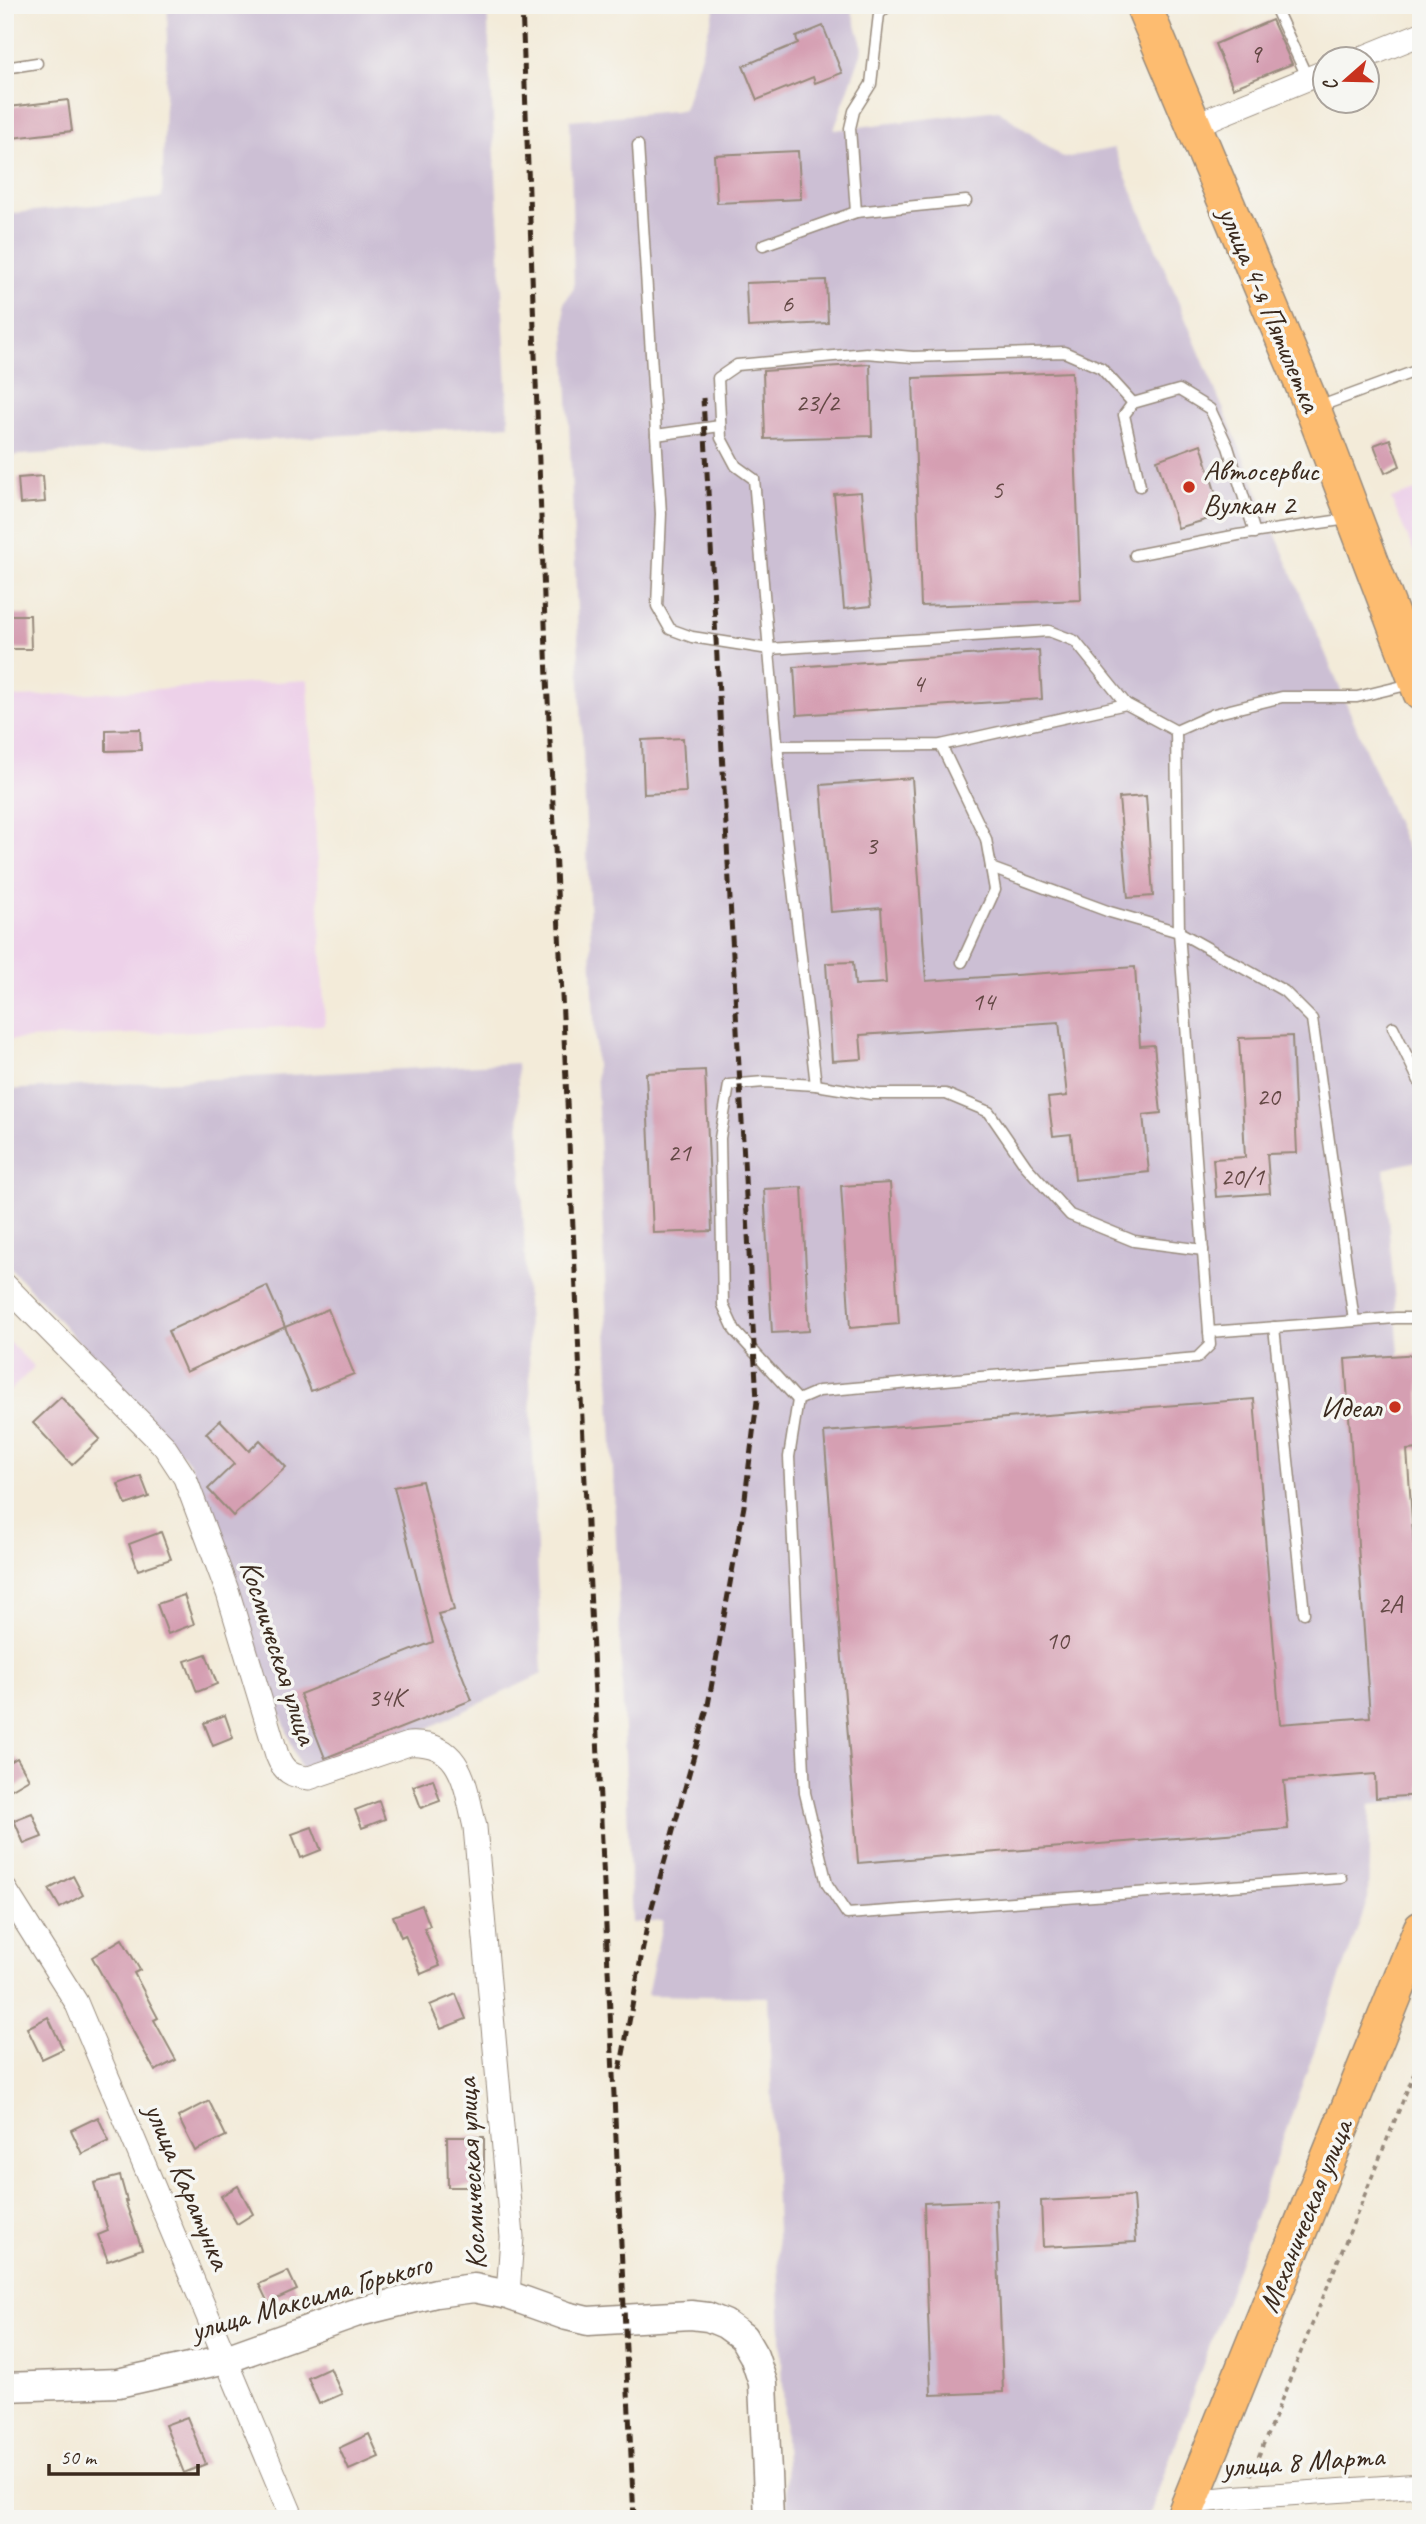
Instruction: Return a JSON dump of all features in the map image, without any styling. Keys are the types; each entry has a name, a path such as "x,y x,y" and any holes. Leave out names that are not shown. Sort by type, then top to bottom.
{"main road":[{"name":"улица 4-я Пятилетка","path":"1143,5 1313,409 1418,687"},
{"name":"Механическая улица","path":"1199,2510 1421,1929"}],"street":[{"path":"1380,51 1421,34"},
{"path":"1192,126 1310,78"},
{"name":"Космическая улица","path":"5,1285 164,1446 185,1478 228,1593 277,1755 288,1772 297,1777 309,1778 409,1744 425,1743 455,1761 458,1767 475,1826 512,2237 508,2295"},
{"name":"улица Каратунка","path":"5,1889 76,2002 293,2519"},
{"name":"улица Максима Горького","path":"5,2387 118,2383 226,2359 355,2313 436,2293 474,2288 508,2295 588,2321 691,2315 708,2317 725,2324 743,2337 754,2356 763,2383 769,2519"},
{"name":"улица 8 Марта","path":"1199,2510 1242,2497 1421,2485"}],"lane":[{"path":"868,5 879,13"},
{"path":"856,212 849,128 854,111 871,84 879,13 889,5"},
{"path":"1274,5 1310,66"},
{"path":"5,68 37,63"},
{"path":"638,145 661,514 657,606 670,629 692,637 769,649 1049,631 1074,641 1126,704 1176,731"},
{"path":"763,245 856,212 966,201"},
{"path":"816,1086 778,746 754,479 736,466 721,438 718,378 737,365 866,353 913,357 1063,352 1101,368 1133,402"},
{"path":"1313,409 1421,369"},
{"path":"1140,486 1124,415 1133,402 1179,390 1210,409 1228,447 1255,533"},
{"path":"656,435 720,426"},
{"path":"1135,555 1354,518"},
{"path":"1176,731 1214,714 1282,697 1357,697 1418,687"},
{"path":"778,746 941,745 1126,704"},
{"path":"798,1400 819,1391 1197,1358 1210,1345 1179,932 1176,731"},
{"path":"941,745 986,839 995,890 962,962"},
{"path":"991,868 1110,912 1179,932 1284,991 1311,1019 1354,1321"},
{"path":"1393,1027 1421,1085"},
{"path":"798,1400 735,1331 723,1305 720,1139 729,1085 764,1082 871,1094 946,1094 989,1112 1026,1166 1070,1215 1134,1241 1203,1250"},
{"path":"1209,1332 1421,1318"},
{"path":"1274,1327 1304,1613"},
{"path":"798,1400 789,1457 805,1793 827,1884 847,1914 1341,1878"}],"path":[{"path":"1242,2497 1421,2056"}],"shaded area":[{"path":"168,5 487,5 509,425 5,456 5,214 162,198"},
{"path":"716,5 850,5 863,48 834,130 998,110 1064,158 1114,148 1421,882 1421,1160 1384,1169 1421,1623 1421,1799 1370,1805 1368,1899 1151,2511 1145,2519 788,2519 768,1997 647,1995 663,1920 632,1923 564,303 574,288 570,120 684,110"},
{"path":"1421,489 1421,568 1391,499"},
{"path":"308,680 325,1025 5,1040 5,698"},
{"path":"517,1063 542,1674 424,1730 301,1770 189,1462 5,1262 5,1090"},
{"path":"5,1338 34,1367 5,1396"}],"building":[{"path":"1272,20 1292,64 1233,88 1215,44"},
{"path":"823,26 842,73 815,83 813,77 757,100 743,66 798,43 796,37"},
{"path":"68,100 72,131 12,138 9,107"},
{"path":"798,151 801,199 717,203 714,155"},
{"path":"826,280 828,323 748,327 746,283"},
{"path":"870,364 872,436 765,439 763,371"},
{"path":"1072,372 1081,600 921,606 913,378"},
{"path":"1390,439 1400,466 1385,473 1374,445"},
{"name":"Автосервис Вулкан 2","path":"1201,444 1222,515 1178,528 1157,460"},
{"path":"43,476 45,502 20,504 18,478"},
{"path":"861,492 871,606 844,609 834,494"},
{"path":"5,615 30,615 31,649 5,649"},
{"path":"1039,650 1042,699 797,715 794,667"},
{"path":"140,729 141,750 106,751 106,730"},
{"path":"683,738 686,792 644,794 642,740"},
{"path":"912,778 926,981 1135,967 1140,1046 1154,1045 1161,1113 1143,1115 1149,1172 1075,1180 1071,1134 1053,1136 1048,1098 1067,1096 1059,1022 860,1035 862,1059 832,1061 826,963 853,962 855,985 886,983 881,908 831,912 821,785"},
{"path":"1146,796 1153,896 1128,898 1119,798"},
{"path":"1292,1036 1297,1153 1267,1154 1270,1193 1216,1197 1213,1159 1245,1157 1239,1038"},
{"path":"705,1070 712,1231 653,1233 646,1073"},
{"path":"890,1183 899,1324 850,1328 841,1186"},
{"path":"802,1187 809,1331 772,1333 764,1189"},
{"path":"267,1286 285,1327 186,1372 168,1331"},
{"path":"328,1309 354,1374 311,1391 285,1327"},
{"path":"1419,1354 1421,1449 1407,1450 1421,1643 1421,1795 1376,1798 1375,1774 1284,1781 1288,1829 858,1863 824,1432 1254,1399 1280,1724 1370,1717 1345,1359"},
{"path":"61,1397 100,1439 72,1465 33,1423"},
{"path":"220,1420 249,1451 260,1440 286,1467 233,1516 208,1489 234,1464 206,1433"},
{"path":"141,1476 149,1497 126,1505 118,1484"},
{"path":"422,1481 454,1610 438,1614 472,1700 325,1758 300,1694 433,1642 394,1487"},
{"path":"161,1532 171,1559 138,1570 129,1544"},
{"path":"184,1595 194,1624 168,1634 157,1604"},
{"path":"206,1654 217,1684 197,1692 185,1661"},
{"path":"225,1715 233,1738 213,1746 204,1723"},
{"path":"17,1758 29,1779 5,1793 5,1765"},
{"path":"433,1779 440,1801 421,1808 413,1786"},
{"path":"379,1801 385,1819 362,1828 355,1810"},
{"path":"32,1813 42,1837 24,1844 14,1820"},
{"path":"312,1827 321,1850 301,1858 292,1834"},
{"path":"73,1876 83,1895 60,1908 49,1889"},
{"path":"422,1905 430,1926 424,1928 440,1966 421,1974 405,1935 401,1937 393,1916"},
{"path":"122,1939 140,1970 134,1973 158,2018 154,2020 176,2060 155,2071 92,1957"},
{"path":"456,1994 466,2019 441,2029 430,2005"},
{"path":"48,2017 63,2049 42,2059 27,2028"},
{"path":"209,2101 226,2136 195,2151 178,2117"},
{"path":"98,2117 109,2141 82,2154 71,2130"},
{"path":"447,2137 484,2137 484,2187 448,2187"},
{"path":"120,2176 125,2201 142,2249 108,2261 98,2235 108,2231 94,2183"},
{"path":"238,2186 253,2214 237,2224 221,2196"},
{"path":"1133,2196 1136,2242 1043,2247 1041,2201"},
{"path":"996,2200 1003,2392 931,2395 924,2203"},
{"path":"288,2271 297,2290 268,2303 259,2284"},
{"path":"330,2368 342,2394 319,2404 308,2378"},
{"path":"187,2417 206,2464 184,2473 165,2425"},
{"path":"369,2434 379,2457 349,2470 339,2448"}],"railway":[{"path":"522,5 547,678 634,2519"},
{"path":"620,2070 648,1921 708,1705 744,1506 757,1401 703,398"}],"place":[{"name":"Автосервис Вулкан 2","path":"1189,487"},
{"name":"Идеал","path":"1395,1407"}]}
